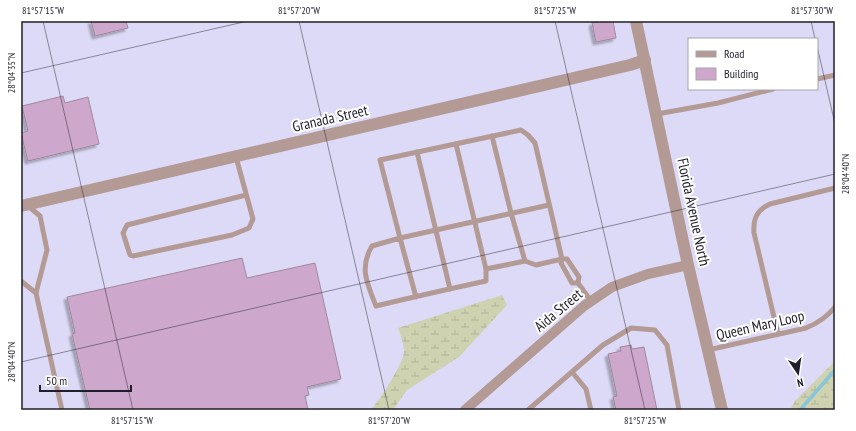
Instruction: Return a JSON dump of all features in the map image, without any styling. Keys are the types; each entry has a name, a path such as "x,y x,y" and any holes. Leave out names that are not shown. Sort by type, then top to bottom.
{"street":[{"name":"Florida Avenue North","path":"636,21 688,265 722,410"},
{"name":"Granada Street","path":"23,205 630,65 645,60"},
{"name":"Aida Street","path":"465,410 584,306 612,287 648,274 688,265"}],"lane":[{"path":"818,79 835,75"},
{"path":"657,114 718,103 769,90"},
{"path":"416,297 380,160 521,130 534,143 562,259 561,263 572,283 578,283"},
{"path":"492,136 511,213 525,261"},
{"path":"456,144 476,221 486,269 486,281 376,306 364,269 367,255 372,246 400,238 435,230 476,221 511,213 549,205"},
{"path":"417,152 450,289"},
{"path":"236,156 253,219 249,228 232,235 133,256 130,255 123,233 127,225 246,195"},
{"path":"778,334 754,233 754,225 757,215 762,208 770,204 835,188"},
{"path":"23,205 40,216 48,250 36,293 62,410"},
{"path":"486,269 525,261 536,265 568,259 579,277 578,283 591,301"},
{"path":"21,281 36,293"},
{"name":"Queen Mary Loop","path":"708,350 806,328 818,323 835,307"},
{"path":"528,410 603,345 631,328 655,330 667,345 679,410"},
{"path":"572,372 586,389 591,410"}],"green space":[{"path":"502,295 507,305 459,357 407,390 393,410 370,410 384,392 403,358 404,347 398,328"},
{"path":"835,361 835,410 790,410 795,401"}],"building":[{"path":"91,21 126,21 128,28 95,36"},
{"path":"613,21 616,38 596,42 592,23"},
{"path":"63,96 65,103 88,97 99,144 28,161 21,133 28,131 22,106"},
{"path":"242,258 247,278 315,263 341,379 307,387 309,395 305,396 308,410 90,410 72,334 75,333 67,297"},
{"path":"631,345 632,349 644,347 657,410 616,410 613,397 617,396 608,354 621,351 620,347"}],"waterway":[{"path":"800,410 835,370"}]}
